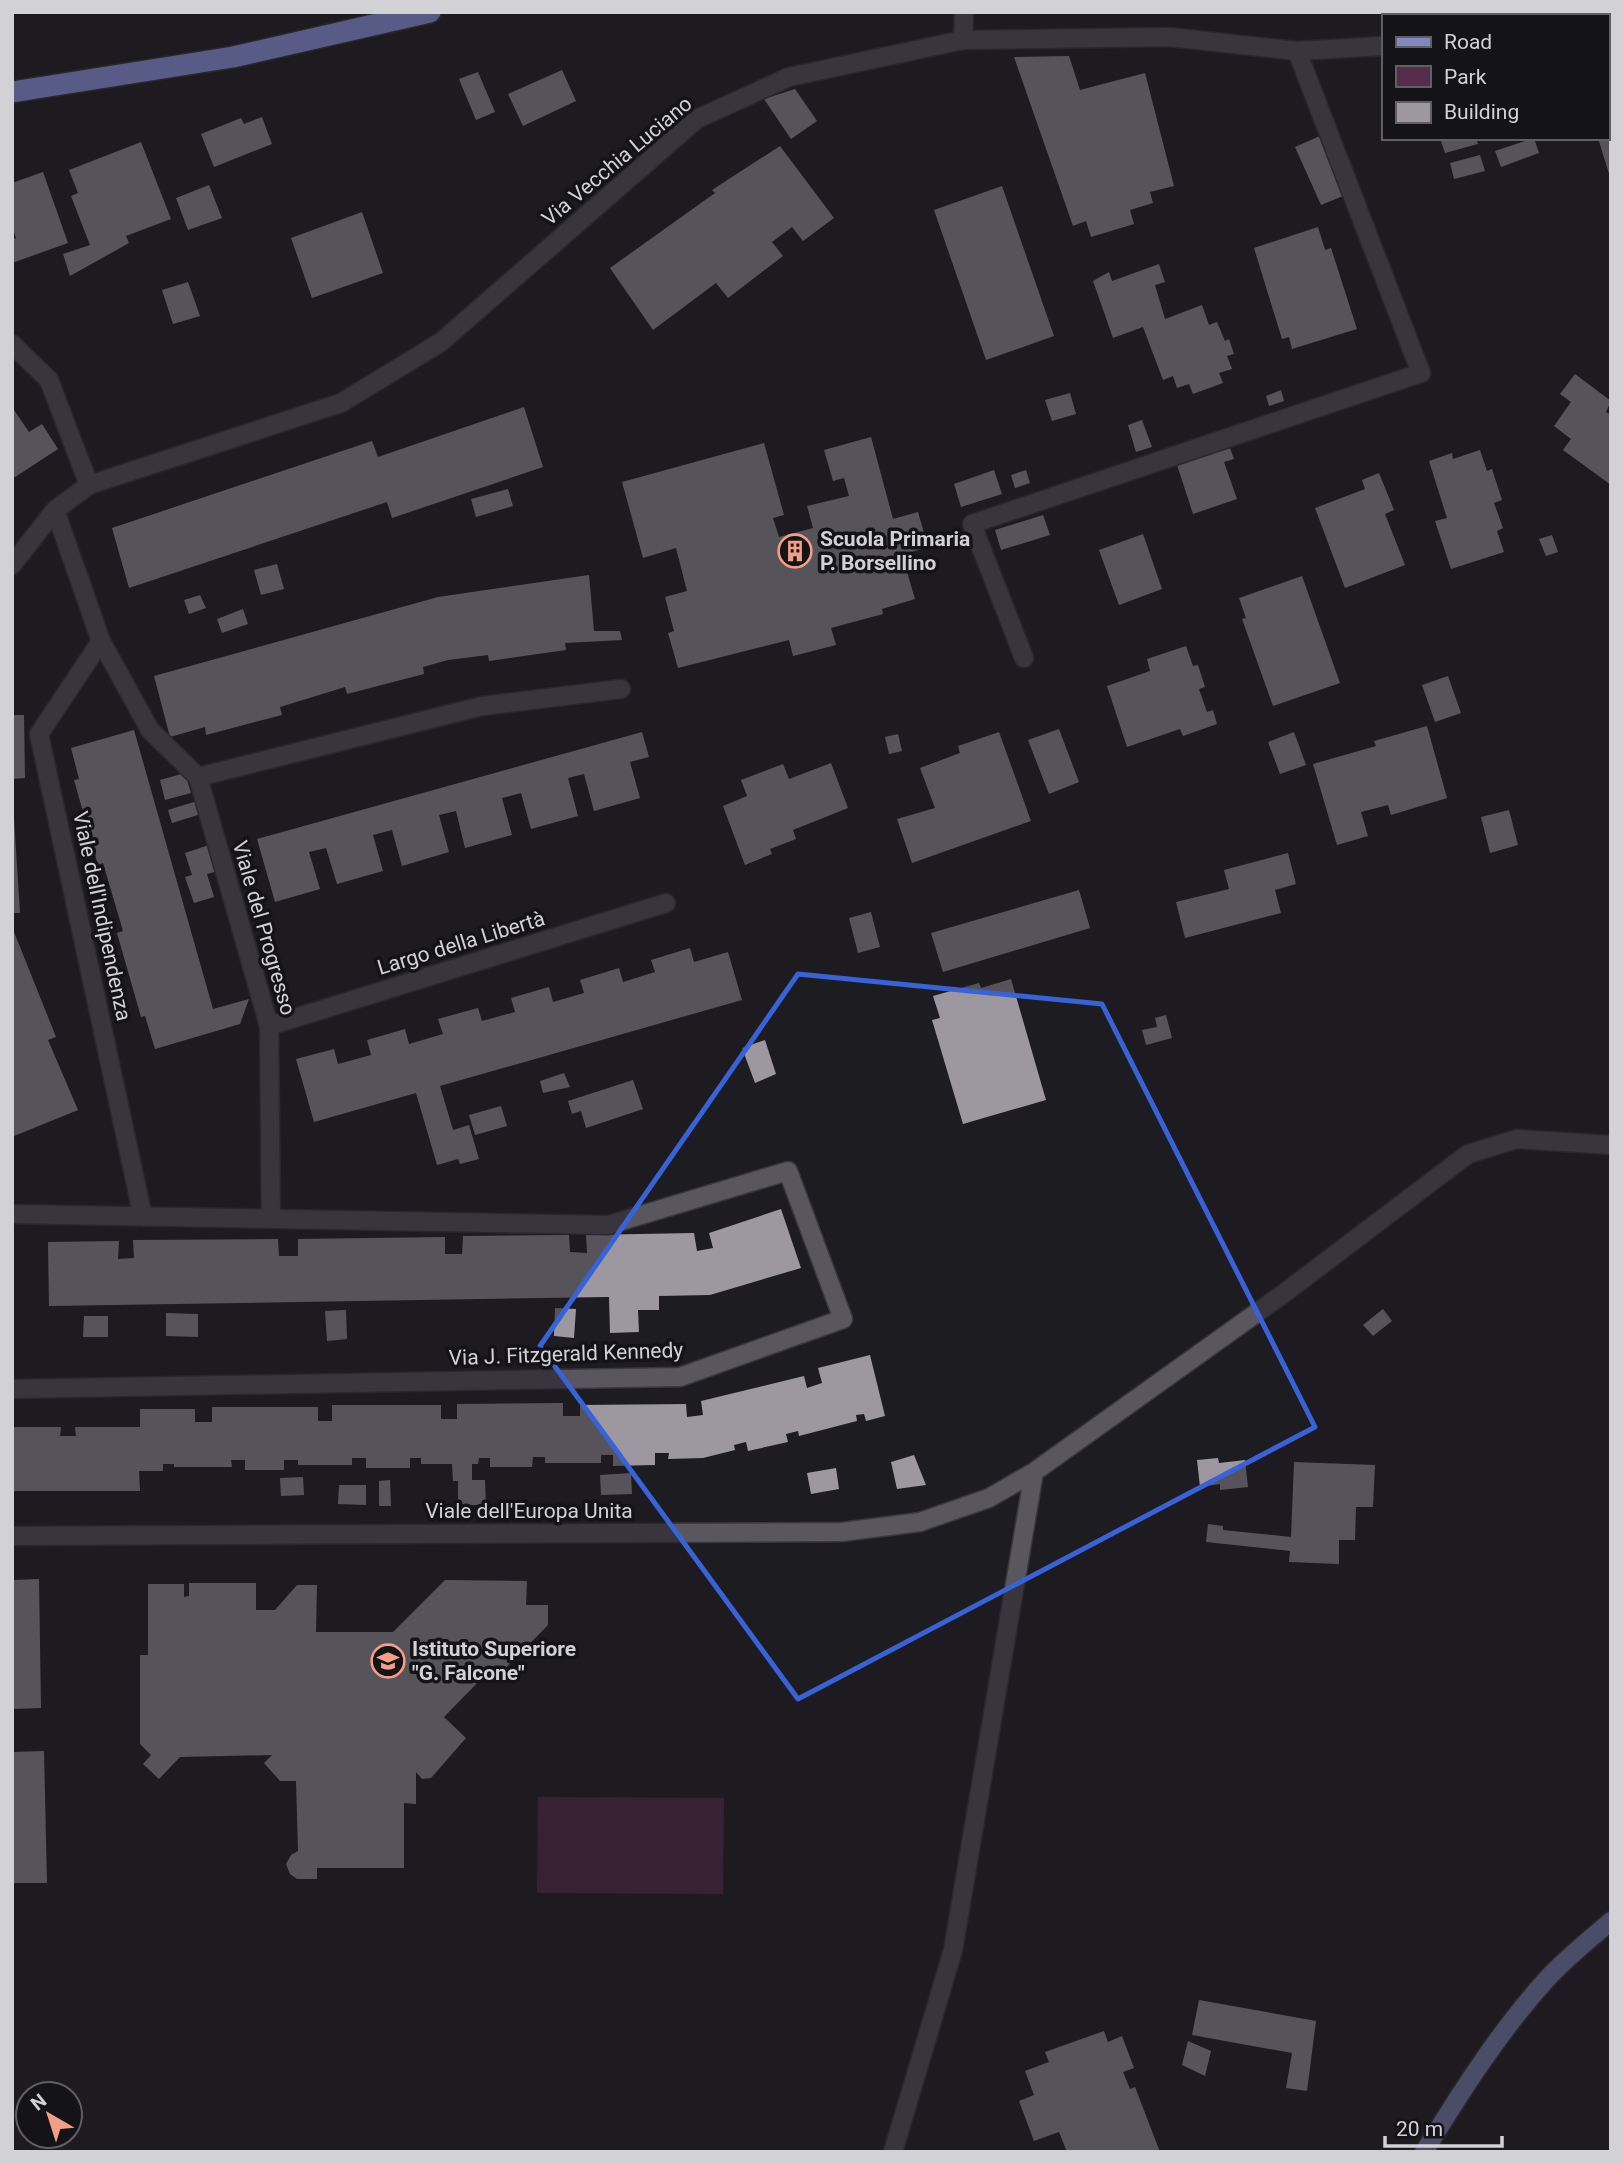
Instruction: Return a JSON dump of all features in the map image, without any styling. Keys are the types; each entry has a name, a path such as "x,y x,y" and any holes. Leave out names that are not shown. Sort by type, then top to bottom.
{"highway":[{"path":"12,92 233,57 430,12"}],"main road":[{"path":"1424,2152 1466,2084 1519,2011 1548,1978 1611,1921"}],"street":[{"path":"963,40 964,12"},
{"name":"Via Vecchia Luciano","path":"12,565 55,510 89,485 341,403 441,342 697,119 789,76 963,40 1170,37 1297,51 1382,46"},
{"path":"1024,658 972,524 1421,373 1297,51"},
{"path":"12,344 49,380 89,485"},
{"name":"Viale del Progresso","path":"55,510 101,641 150,730 198,778 269,1026 271,1219"},
{"name":"Viale dell'Indipendenza","path":"101,641 39,734 143,1217"},
{"path":"198,778 482,706 621,689"},
{"name":"Largo della Libertà","path":"269,1026 666,903"},
{"name":"Viale dell'Europa Unita","path":"12,1536 842,1532 919,1522 989,1498 1034,1472 1283,1294 1468,1154 1517,1139 1611,1145"},
{"name":"Via J. Fitzgerald Kennedy","path":"12,1214 608,1225 788,1171 843,1319 680,1377 12,1389"},
{"path":"893,2152 953,1950 1034,1472"}],"highlighted area":[{"path":"798,974 1102,1004 1315,1427 798,1699 540,1346"}],"green space":[{"path":"538,1797 724,1798 723,1894 537,1893"}],"building":[{"path":"1069,56 1080,90 1145,73 1174,186 1150,192 1153,203 1130,210 1134,224 1091,237 1086,221 1073,226 1014,57"},
{"path":"562,70 576,101 523,126 508,94"},
{"path":"478,72 495,112 476,120 459,79"},
{"path":"795,89 817,121 791,139 764,99"},
{"path":"262,117 272,144 214,167 201,134 241,118 244,124"},
{"path":"1611,134 1611,177 1599,140 1609,140"},
{"path":"1320,136 1343,196 1321,205 1295,147"},
{"path":"1441,140 1477,140 1478,144 1445,153"},
{"path":"1535,140 1539,153 1501,167 1495,151"},
{"path":"141,142 171,219 126,236 129,243 70,276 63,254 90,245 71,196 78,193 69,170"},
{"path":"780,146 834,218 803,241 792,227 772,242 783,256 728,298 716,283 653,330 610,268 715,193 712,190"},
{"path":"1480,155 1485,171 1454,179 1450,163"},
{"path":"43,172 68,243 12,263 12,239 16,238 12,226 12,183"},
{"path":"209,185 222,218 188,230 176,198"},
{"path":"1002,186 1054,336 986,360 934,210"},
{"path":"362,212 383,273 312,298 291,238"},
{"path":"1318,227 1325,250 1331,248 1357,329 1292,349 1289,337 1282,339 1254,248"},
{"path":"1159,264 1165,282 1155,285 1165,319 1202,305 1209,325 1217,322 1225,341 1229,339 1234,354 1227,356 1232,369 1219,373 1223,383 1193,394 1189,384 1177,388 1173,376 1163,380 1143,327 1113,338 1093,281 1109,272 1112,281"},
{"path":"188,282 200,316 173,324 162,290"},
{"path":"1575,374 1611,401 1606,412 1611,415 1611,485 1563,450 1571,439 1554,426 1571,402 1560,394"},
{"path":"1281,390 1284,401 1269,406 1266,396"},
{"path":"1070,393 1076,414 1052,421 1045,400"},
{"path":"12,407 29,432 42,424 58,449 12,479"},
{"path":"524,407 543,467 392,518 387,502 129,588 112,528 372,441 378,457"},
{"path":"1142,420 1152,447 1136,452 1128,425"},
{"name":"Scuola Primaria P. Borsellino","path":"871,437 893,519 918,512 928,547 902,555 915,599 882,609 883,614 831,628 836,645 793,656 789,640 678,668 668,633 674,631 665,597 687,591 676,548 643,558 622,482 764,443 784,515 773,518 779,537 813,528 807,506 849,496 844,478 833,481 824,450"},
{"path":"1230,448 1234,459 1224,462 1237,499 1193,514 1177,465"},
{"path":"1480,450 1487,471 1492,469 1502,500 1494,503 1503,528 1497,531 1504,552 1451,569 1435,521 1447,518 1429,461 1452,453 1453,459"},
{"path":"994,470 1002,494 961,507 954,484"},
{"path":"1026,470 1030,483 1015,488 1011,475"},
{"path":"1379,473 1394,510 1385,514 1405,565 1345,588 1315,508 1365,489 1362,480"},
{"path":"508,489 513,506 476,517 471,499"},
{"path":"1043,515 1050,535 1001,550 995,530"},
{"path":"1143,534 1162,589 1119,605 1099,550"},
{"path":"1552,535 1558,552 1546,556 1539,539"},
{"path":"277,564 284,589 261,595 254,570"},
{"path":"589,575 594,631 620,631 622,640 565,643 566,650 489,661 488,655 448,660 423,667 424,674 347,694 345,687 280,707 282,715 206,735 205,727 170,737 154,676 438,597"},
{"path":"1302,576 1340,683 1273,706 1242,619 1246,618 1239,598"},
{"path":"200,595 206,608 189,614 184,600"},
{"path":"243,609 248,624 222,633 217,619"},
{"path":"1186,646 1193,666 1198,665 1205,687 1199,689 1207,712 1213,710 1217,724 1183,736 1180,729 1127,747 1107,686 1150,671 1147,659"},
{"path":"1448,676 1461,713 1435,722 1422,685"},
{"path":"12,715 24,715 25,778 12,779"},
{"path":"1427,726 1447,798 1391,815 1388,805 1361,812 1368,836 1337,845 1313,764 1376,746 1374,741"},
{"path":"1059,729 1079,782 1049,794 1028,740"},
{"path":"134,730 213,1009 249,999 240,1024 155,1049 145,1016 141,1017 117,933 123,931 103,863 98,865 74,780 79,779 71,748"},
{"path":"642,732 649,757 630,762 640,798 594,811 584,774 568,778 578,816 531,829 521,793 502,798 512,835 465,848 456,811 439,815 449,852 402,866 392,830 373,835 383,871 337,884 326,848 309,852 320,889 275,902 257,839"},
{"path":"999,732 1031,821 912,863 897,819 935,808 920,768 960,753 958,746"},
{"path":"1294,732 1306,765 1280,774 1268,742"},
{"path":"898,734 902,751 889,754 885,737"},
{"path":"831,763 848,808 793,830 796,839 770,849 772,854 745,865 723,806 747,796 741,780 783,764 789,779"},
{"path":"185,773 191,793 165,800 160,780"},
{"path":"12,787 20,913 12,913"},
{"path":"197,801 201,814 172,823 168,810"},
{"path":"1509,810 1518,845 1490,853 1481,817"},
{"path":"209,845 218,871 207,874 214,897 194,903 185,877 192,875 185,853"},
{"path":"1288,853 1296,884 1275,890 1281,913 1185,938 1176,902 1229,889 1224,870"},
{"path":"1079,890 1090,928 943,972 931,933"},
{"path":"871,912 880,947 858,953 849,918"},
{"path":"12,927 56,1037 48,1040 78,1110 14,1136"},
{"path":"690,948 694,962 728,952 742,1000 440,1086 453,1130 469,1125 479,1159 460,1164 458,1159 437,1165 416,1093 314,1122 296,1059 334,1049 338,1064 371,1055 367,1040 405,1029 409,1044 443,1034 438,1019 478,1008 482,1021 515,1012 511,998 549,987 553,1002 584,993 580,980 619,968 623,982 655,972 651,960"},
{"path":"1011,979 1046,1100 963,1124 932,1020 940,1018 933,996 979,983 981,988"},
{"path":"1166,1015 1172,1038 1146,1045 1142,1030 1157,1027 1155,1018"},
{"path":"765,1040 776,1074 755,1083 742,1048"},
{"path":"564,1073 570,1087 543,1093 540,1081"},
{"path":"633,1080 643,1109 586,1128 581,1111 572,1114 568,1101"},
{"path":"501,1106 507,1126 475,1135 469,1115"},
{"path":"781,1209 801,1268 710,1295 659,1296 659,1310 638,1310 639,1332 610,1333 609,1297 49,1306 48,1242 119,1241 118,1259 134,1258 133,1240 278,1239 279,1256 298,1256 298,1239 445,1237 445,1254 462,1254 463,1236 569,1235 570,1252 587,1253 586,1235 694,1233 697,1251 713,1248 709,1233"},
{"path":"555,1308 576,1309 574,1338 554,1336"},
{"path":"1383,1309 1392,1321 1373,1336 1363,1325"},
{"path":"346,1310 347,1339 327,1341 325,1311"},
{"path":"166,1313 198,1314 198,1337 166,1336"},
{"path":"84,1316 108,1316 108,1337 83,1337"},
{"path":"870,1355 885,1416 866,1421 864,1414 856,1415 857,1421 799,1436 798,1431 786,1434 788,1442 748,1451 746,1442 734,1445 735,1450 703,1458 668,1459 669,1453 655,1453 655,1465 613,1466 613,1455 601,1455 601,1463 545,1463 545,1457 533,1457 532,1467 490,1467 490,1458 479,1458 478,1464 472,1464 472,1480 485,1480 486,1505 458,1505 458,1481 453,1481 452,1464 421,1464 421,1458 410,1458 410,1468 366,1468 366,1458 352,1458 352,1465 298,1465 298,1460 284,1460 284,1470 245,1470 245,1460 231,1460 232,1467 174,1467 174,1464 163,1464 163,1471 139,1471 140,1491 12,1491 12,1427 61,1427 60,1436 76,1436 75,1427 140,1427 140,1409 195,1409 195,1422 212,1422 212,1407 318,1407 318,1421 332,1421 332,1405 441,1405 441,1419 457,1419 457,1404 563,1403 563,1416 580,1416 580,1405 686,1404 687,1417 703,1415 701,1401 804,1376 807,1388 822,1383 818,1368"},
{"path":"914,1455 926,1485 897,1489 891,1462"},
{"path":"1218,1458 1219,1463 1245,1460 1248,1487 1220,1490 1220,1484 1200,1487 1197,1460"},
{"path":"1294,1462 1375,1465 1373,1507 1356,1507 1355,1540 1339,1540 1339,1564 1289,1562 1290,1551 1206,1542 1208,1524 1223,1526 1223,1530 1291,1537"},
{"path":"836,1468 839,1489 811,1494 807,1473"},
{"path":"631,1473 632,1494 601,1495 600,1475"},
{"path":"303,1477 304,1495 281,1496 280,1478"},
{"path":"390,1480 391,1506 379,1506 379,1481"},
{"path":"339,1485 366,1485 366,1505 338,1504"},
{"path":"39,1579 41,1708 12,1709 12,1580"},
{"path":"445,1580 527,1581 526,1605 548,1605 548,1625 492,1682 485,1675 444,1717 466,1738 431,1778 422,1779 416,1772 416,1804 404,1803 404,1868 317,1868 317,1879 297,1879 290,1874 286,1864 291,1855 298,1851 296,1781 280,1781 264,1763 272,1755 180,1757 159,1779 143,1764 151,1755 140,1744 140,1655 148,1655 148,1584 184,1584 184,1597 189,1596 189,1583 256,1583 256,1610 275,1610 297,1585 317,1585 316,1632 393,1632"},
{"path":"44,1751 47,1883 12,1883 12,1752"},
{"path":"1199,2000 1316,2021 1307,2091 1286,2088 1292,2053 1192,2035"},
{"path":"1104,2031 1108,2042 1122,2036 1134,2068 1123,2072 1130,2089 1135,2087 1160,2152 1067,2152 1059,2132 1034,2141 1019,2101 1034,2095 1025,2071 1049,2062 1045,2052"},
{"path":"1188,2041 1211,2051 1205,2076 1182,2065"}],"place":[{"name":"Scuola Primaria P. Borsellino","path":"795,551"},
{"name":"Istituto Superiore \"G. Falcone\"","path":"388,1661"}]}
